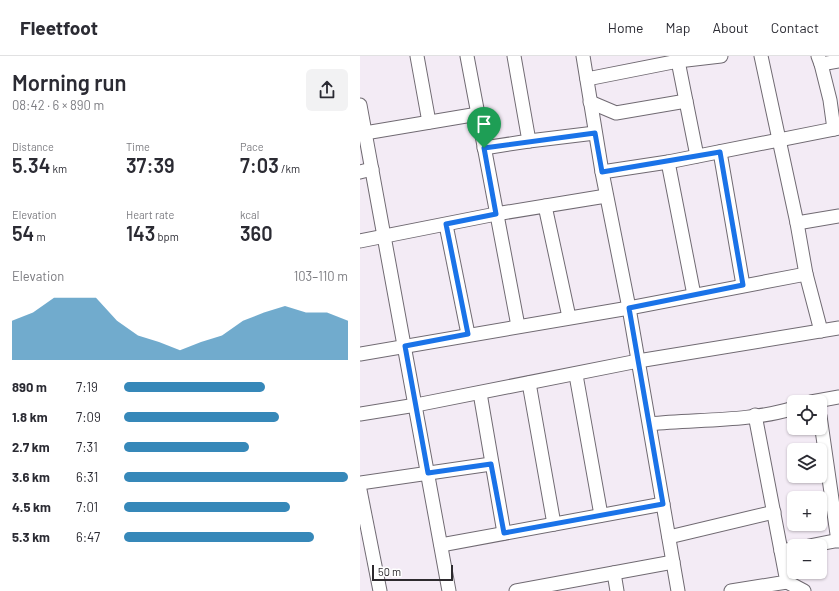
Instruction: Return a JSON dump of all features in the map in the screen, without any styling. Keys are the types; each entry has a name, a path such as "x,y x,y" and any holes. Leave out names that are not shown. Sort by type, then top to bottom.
{"street":[{"path":"417,56 429,122"},
{"path":"467,56 518,326"},
{"path":"514,56 529,141"},
{"path":"583,56 606,196 629,308 678,591"},
{"path":"586,79 645,62 721,56"},
{"path":"761,56 797,223 806,274 821,331"},
{"path":"677,59 697,156"},
{"path":"602,172 668,162 836,128 820,60 839,61"},
{"path":"590,102 616,113 686,101"},
{"path":"360,105 365,133 366,171 383,237 405,346 449,591"},
{"path":"365,133 478,114"},
{"path":"484,148 595,133"},
{"path":"720,152 743,285"},
{"path":"668,162 694,295"},
{"path":"360,241 496,214 606,196"},
{"path":"545,206 569,317"},
{"path":"797,223 839,216"},
{"path":"446,224 468,334"},
{"path":"360,354 468,334 629,308 806,274"},
{"path":"360,414 576,375 638,361 839,328"},
{"path":"576,375 601,515"},
{"path":"529,383 554,524"},
{"path":"480,393 504,533"},
{"path":"827,399 839,396"},
{"path":"650,424 755,416 787,409"},
{"path":"755,416 774,512 787,547"},
{"path":"823,435 838,540 827,542"},
{"path":"360,483 491,464"},
{"path":"360,490 380,591"},
{"path":"441,545 663,504"},
{"path":"669,537 774,512"},
{"path":"516,591 562,587 614,572 673,562"},
{"path":"614,572 617,591"},
{"path":"731,591 787,582 804,591"}],"route":[{"path":"595,133 602,172 720,152 743,285 629,308 663,504 504,533 491,464 428,473 405,346 468,334 446,224 496,214 484,148 595,133"}]}
